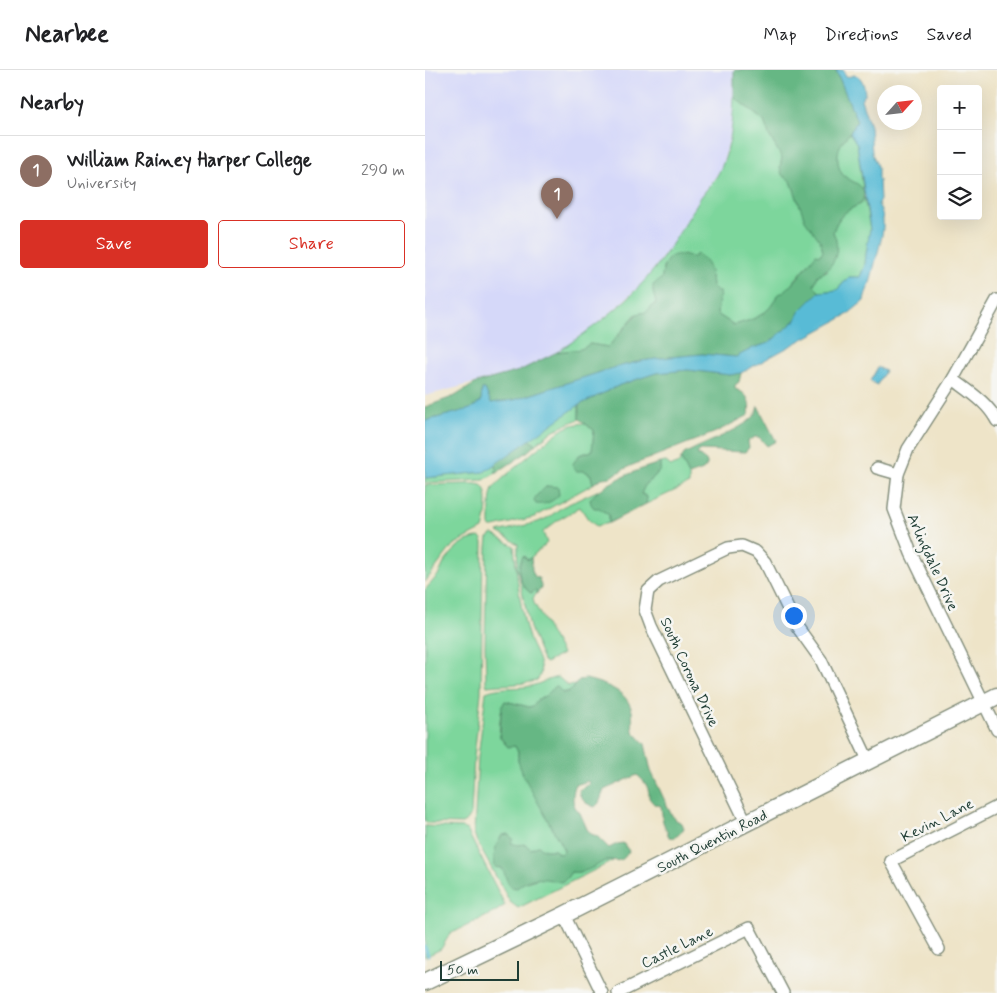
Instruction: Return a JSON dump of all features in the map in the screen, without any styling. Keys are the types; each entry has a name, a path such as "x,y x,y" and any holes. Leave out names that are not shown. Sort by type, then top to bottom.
{"main road":[{"name":"South Quentin Road","path":"425,982 747,824 990,700"}],"street":[{"name":"Arlingdale Drive","path":"997,300 953,379 908,450 898,474 894,509 911,553 990,700 997,730"},
{"path":"953,379 975,394 992,412 997,421"},
{"path":"877,468 898,474"},
{"name":"South Corona Drive","path":"747,824 645,610 648,591 659,581 706,557 728,548 743,546 756,552 765,562 796,626 821,660 869,762"},
{"name":"Kevin Lane","path":"939,949 891,861 997,807"},
{"path":"564,915 602,993"},
{"name":"Castle Lane","path":"618,993 749,928 783,993"}],"shaded area":[{"path":"425,70 734,70 735,88 733,121 721,169 701,197 675,240 646,280 586,333 557,352 519,371 425,396"}],"green space":[{"path":"734,70 836,70 857,121 839,149 838,160 842,174 863,189 863,198 861,204 847,211 837,222 833,232 837,251 833,262 824,272 818,275 814,285 819,292 799,312 796,320 769,343 753,348 736,357 702,354 641,361 613,368 514,400 491,403 485,389 482,389 481,402 470,409 425,421 425,407 455,396 476,383 519,371 557,352 581,349 590,344 608,347 637,314 646,312 656,303 653,285 662,278 664,266 674,255 685,255 692,258 697,254 705,261 710,273 712,287 720,293 717,314 734,325 754,319 765,312 774,302 777,295 793,283 816,254 820,255 823,251 821,242 805,220 791,181 782,175 780,167 782,158 769,135 764,121 734,97"},
{"path":"734,97 764,121 769,135 782,158 780,167 791,181 800,206 821,242 823,251 820,255 816,255 784,293 777,295 774,302 765,312 754,319 734,325 717,314 720,293 712,287 711,276 692,258 683,254 663,267 662,278 653,292 656,302 646,312 636,314 608,347 590,344 582,349 557,352 593,327 626,300 654,270 668,251 721,168 729,142"},
{"path":"850,133 857,144 863,189 843,175 838,164 839,145"},
{"path":"864,197 870,229 865,265 860,277 849,277 837,290 819,292 814,285 818,275 827,271 836,239 833,232 835,226 843,214 861,204"},
{"path":"688,370 730,375 741,373 735,389 743,393 748,399 749,415 716,432 630,466 593,484 591,475 585,471 576,471 572,465 579,455 592,451 594,430 579,419 579,405 620,385 656,373"},
{"path":"579,405 579,419 554,430 536,444 528,440"},
{"path":"758,406 776,441 767,446 759,437 755,437 748,441 749,448 745,452 700,450 697,454 707,462 707,465 703,470 689,475 681,459 684,454 744,424 756,413"},
{"path":"584,423 594,430 592,451 579,455 585,471 591,475 593,484 534,517 490,527 490,502 493,488 527,457 560,431 569,426"},
{"path":"528,440 536,444 496,473 495,464"},
{"path":"681,459 689,475 689,484 646,504 647,497 641,493 646,483 660,470 660,463 666,462 671,466 679,463"},
{"path":"660,463 660,470 646,483 641,494 647,497 646,504 609,523 609,515 599,508 594,508 591,504 590,499 604,487"},
{"path":"495,464 496,473 484,480 425,483 425,478 484,472"},
{"path":"425,485 481,485 486,493 487,506 483,529 453,545 425,582"},
{"path":"547,486 558,487 559,495 554,500 536,504 534,501 536,496"},
{"path":"599,490 590,499 609,515 609,523 596,526 588,519 580,507 558,520 543,532 547,543 528,560 524,556 521,571 522,581 531,593 536,590 537,593 533,598 534,603 562,654 546,663 543,661 530,628 517,567 518,544 498,532 538,522 549,517 562,507"},
{"path":"493,534 514,546 519,594 524,618 541,672 537,680 534,681 487,686 486,683 487,547 488,538"},
{"path":"479,537 483,543 481,693 474,757 471,814 468,820 462,824 427,823 425,822 425,590 439,574 444,563 457,547 466,541"},
{"path":"523,556 528,560 531,557 532,570 535,577 539,578 541,588 537,593 536,590 531,593 527,590 521,581 519,571"},
{"path":"558,677 568,686 575,685 572,690 562,693 556,686 547,695 537,700 533,706 529,707 505,701 501,713 499,733 508,747 515,746 518,752 518,761 564,850 563,853 558,854 555,850 545,850 538,846 531,849 526,846 510,843 512,837 495,867 502,868 506,875 523,883 543,877 552,880 566,879 571,872 584,871 604,861 613,861 518,908 510,902 477,842 474,833 478,757 486,692 497,689 531,686"},
{"path":"586,679 614,689 629,704 632,711 633,731 645,744 651,771 671,814 682,823 684,828 678,836 669,837 663,822 661,806 654,804 649,798 649,791 646,785 637,775 604,790 599,803 595,807 584,801 579,790 589,784 588,781 575,785 573,801 591,834 597,836 609,848 623,843 629,851 624,858 619,860 607,860 586,871 571,872 561,882 533,879 517,888 511,887 502,868 495,867 494,862 495,850 502,835 508,834 513,839 511,843 524,844 531,849 538,846 545,850 555,850 558,854 563,853 564,850 523,775 515,746 508,747 500,737 502,706 505,701 529,707 533,706 537,700 547,695 556,685 562,693 565,693 572,689 579,680"},
{"path":"425,826 462,828 467,830 505,905 495,912 450,934 441,949 425,957"}],"water":[{"path":"836,70 843,70 846,76 854,75 860,77 863,83 865,95 861,99 870,126 872,153 878,169 880,200 878,204 883,217 883,230 864,301 847,315 741,373 730,375 688,370 656,373 620,385 579,405 484,472 425,478 425,421 470,409 481,402 482,389 485,389 491,403 514,400 613,368 641,361 702,354 736,357 753,348 769,343 796,320 799,312 819,292 837,290 849,277 860,277 865,265 870,229 857,144 850,133 857,121"},
{"path":"878,367 885,371 877,385 870,381"}],"waterway":[{"path":"425,947 428,955"}],"place":[{"name":"William Rainey Harper College","path":"557,219"}]}
